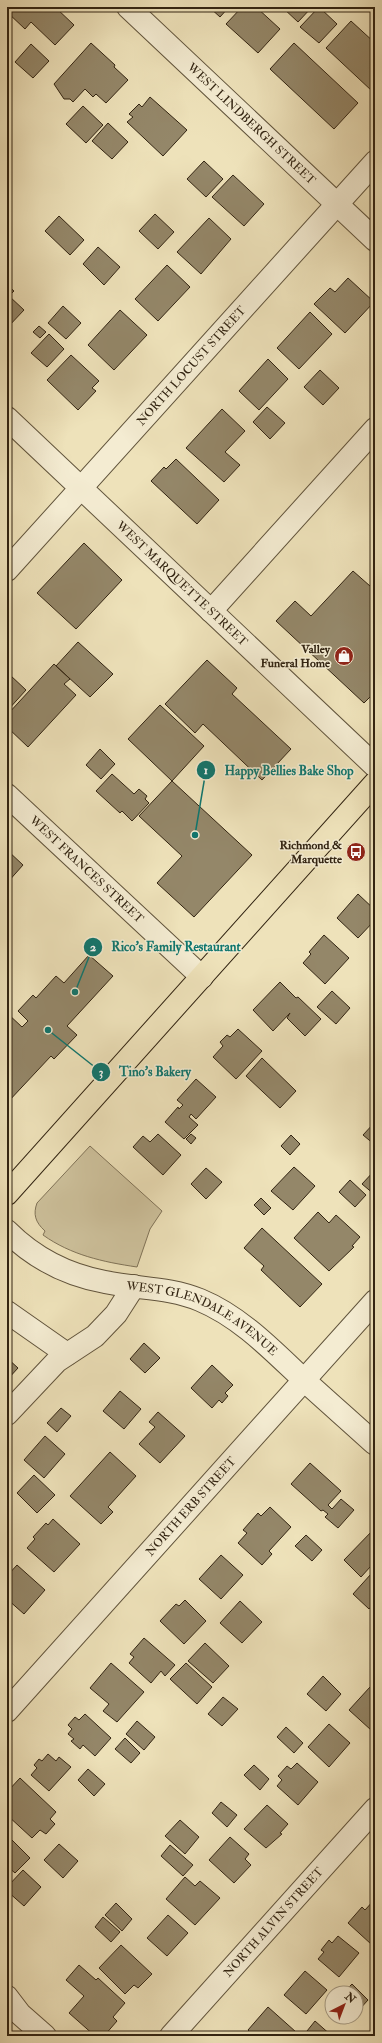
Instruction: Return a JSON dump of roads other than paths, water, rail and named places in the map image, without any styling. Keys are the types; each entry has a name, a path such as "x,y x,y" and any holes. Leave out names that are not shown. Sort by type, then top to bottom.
{"main road":[{"path":"7,1194 375,783"}],"street":[{"name":"WEST LINDBERGH STREET","path":"128,7 375,240"},
{"name":"NORTH LOCUST STREET","path":"7,570 375,162"},
{"name":"WEST MARQUETTE STREET","path":"7,418 375,766"},
{"path":"211,610 375,429"},
{"name":"WEST FRANCES STREET","path":"7,795 202,977"},
{"name":"WEST GLENDALE AVENUE","path":"7,1231 32,1254 63,1269 105,1282 179,1293 200,1300 225,1312 257,1337 375,1444"},
{"path":"7,1414 57,1361 95,1336 116,1314 134,1286"},
{"name":"NORTH ERB STREET","path":"7,1711 375,1301"},
{"path":"7,1312 67,1354"},
{"name":"NORTH ALVIN STREET","path":"171,2036 375,1809"},
{"path":"7,1997 20,2014 45,2036"}],"place":[{"name":"Valley Funeral Home","path":"344,656"},
{"name":"Happy Bellies Bake Shop","path":"195,835"},
{"name":"Richmond & Marquette","path":"356,852"},
{"name":"Rico's Family Restaurant","path":"75,992"},
{"name":"Tino's Bakery","path":"48,1030"}]}
